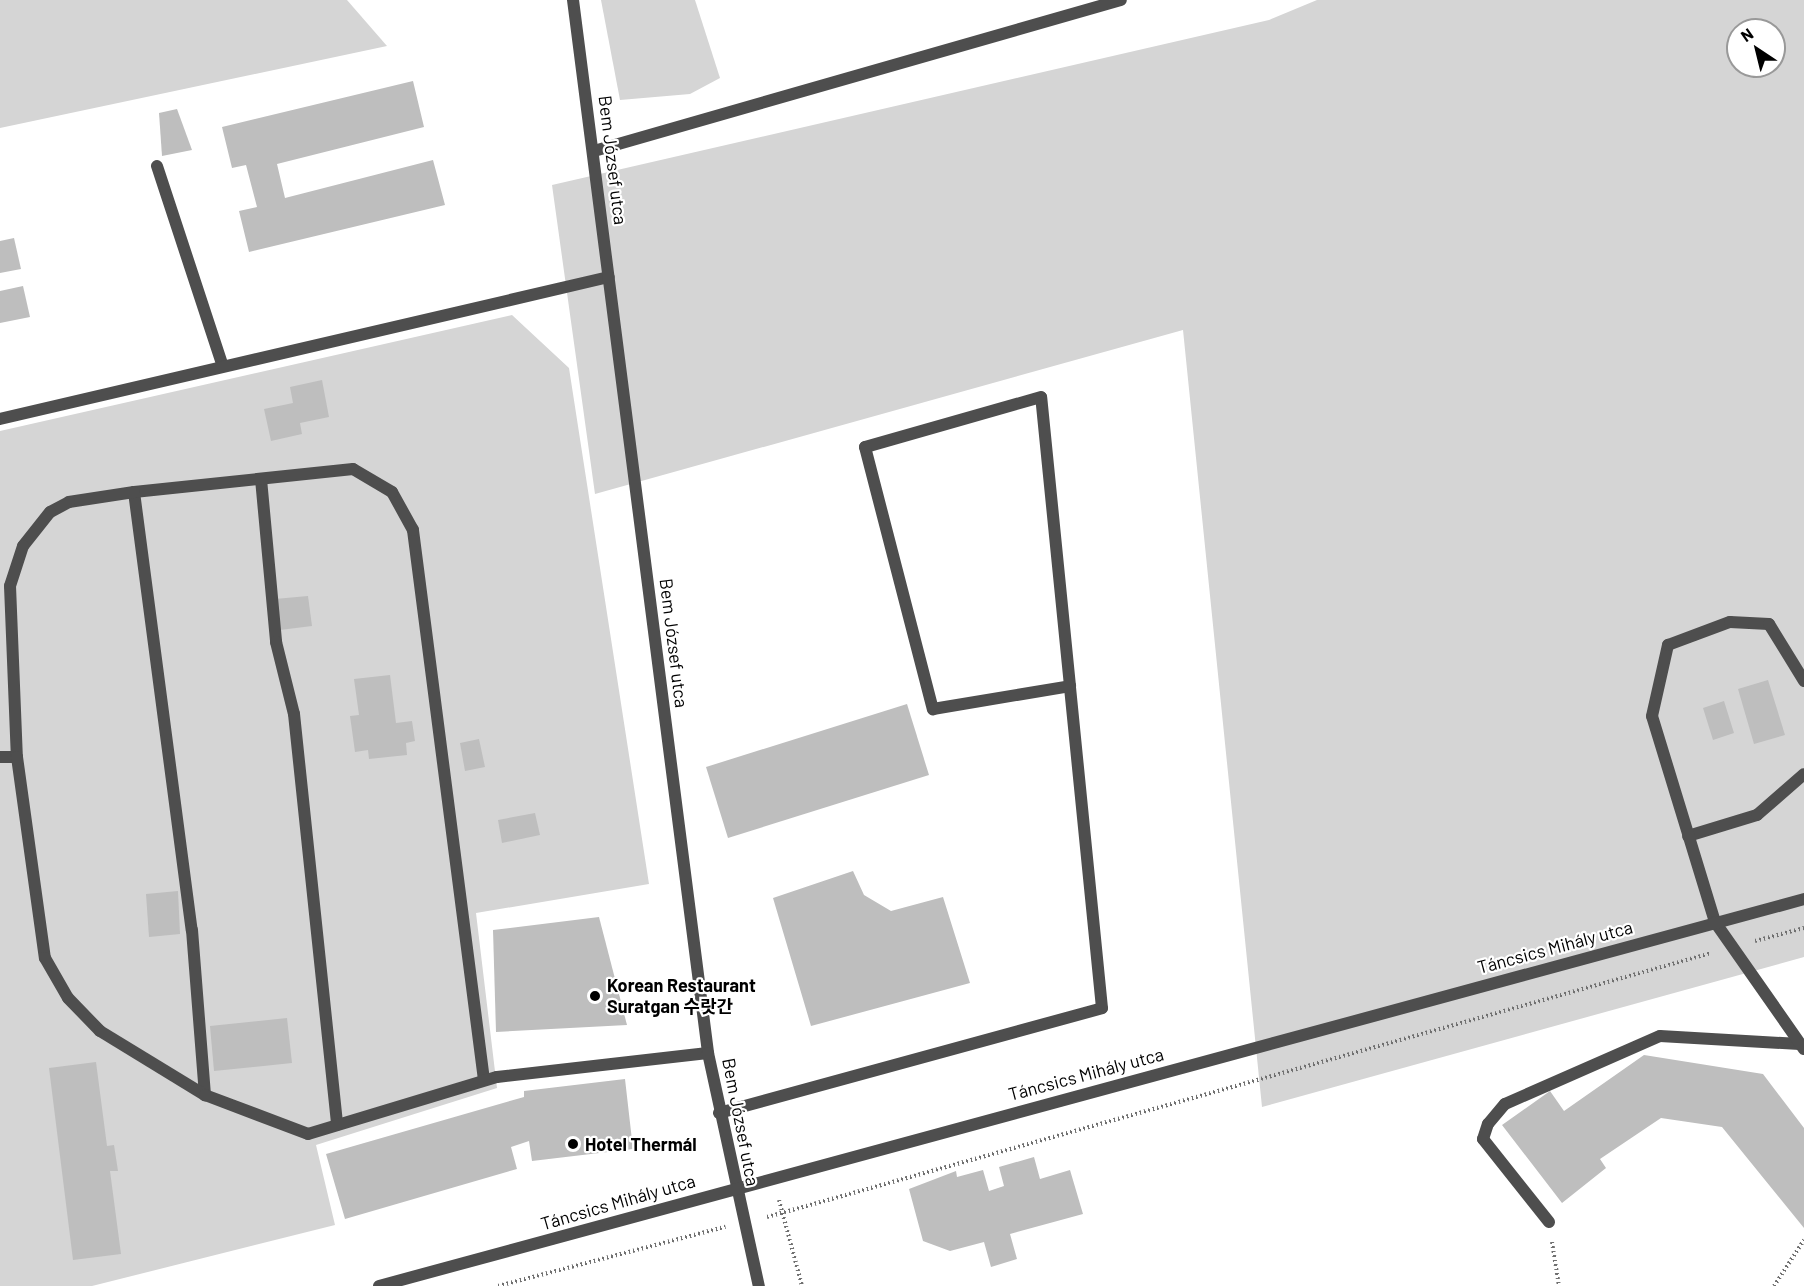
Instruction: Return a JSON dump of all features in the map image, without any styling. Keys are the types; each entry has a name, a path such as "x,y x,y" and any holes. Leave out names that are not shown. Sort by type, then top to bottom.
{"street":[{"name":"Bem József utca","path":"573,0 708,1053 719,1113 759,1286"},
{"path":"594,151 1121,0"},
{"path":"158,166 222,364"},
{"path":"0,420 222,364 609,277"},
{"path":"719,1113 1102,1008 1070,686 1041,397 865,447 933,709 1070,686"},
{"path":"484,1080 413,530 406,511 392,492 354,469 134,492 69,502 35,526 23,546 10,586 17,757 45,958 56,979 100,1031 205,1095 308,1134 484,1080 708,1053"},
{"path":"261,479 276,642 294,714 337,1125"},
{"path":"134,492 192,930 205,1095"},
{"path":"1802,1046 1729,948 1715,922 1652,716 1668,645 1730,622 1769,624 1804,681"},
{"path":"0,757 17,757"},
{"path":"1688,836 1757,815 1804,774"},
{"name":"Táncsics Mihály utca","path":"379,1286 735,1186 772,1178 1804,899"},
{"path":"1549,1222 1483,1139 1488,1124 1505,1104 1660,1036 1802,1046"}],"path":[{"path":"498,1286 743,1222 783,1214 1804,928"},
{"path":"772,1178 802,1286"},
{"path":"1549,1222 1559,1286"},
{"path":"1774,1286 1804,1240"}],"shaded area":[{"path":"0,0 347,0 387,46 0,128"},
{"path":"601,0 695,0 720,78 690,94 620,100"},
{"path":"1317,0 1804,0 1804,957 1262,1107 1183,330 595,494 552,185 1269,20"},
{"path":"512,315 569,368 649,884 476,913 497,1088 316,1145 335,1225 92,1286 0,1286 0,431"}],"building":[{"path":"413,81 424,127 277,164 285,198 433,160 445,205 249,252 239,211 257,207 246,165 232,168 222,127"},
{"path":"177,109 192,150 162,156 159,113"},
{"path":"14,238 21,269 0,273 0,241"},
{"path":"23,286 30,317 0,323 0,291"},
{"path":"322,380 329,417 300,423 302,434 271,441 264,409 293,403 290,387"},
{"path":"308,596 312,626 280,630 275,599"},
{"path":"390,675 396,723 412,721 415,741 406,743 407,755 369,759 368,750 355,752 350,716 359,715 354,679"},
{"path":"1768,680 1785,735 1754,744 1738,689"},
{"path":"1724,701 1734,733 1713,740 1703,708"},
{"path":"907,704 929,775 728,838 706,767"},
{"path":"479,739 485,767 465,771 460,743"},
{"path":"535,813 540,835 502,843 498,820"},
{"path":"853,871 864,895 891,911 943,897 970,983 811,1026 773,898"},
{"path":"178,891 180,934 149,937 146,894"},
{"path":"599,917 627,1025 496,1032 493,930"},
{"path":"287,1018 292,1063 214,1071 210,1026"},
{"path":"1644,1055 1763,1074 1804,1128 1804,1228 1722,1127 1661,1118 1600,1159 1606,1168 1562,1203 1502,1125 1550,1091 1564,1111"},
{"path":"96,1062 107,1146 114,1145 118,1171 110,1171 121,1254 73,1260 49,1068"},
{"path":"625,1079 633,1149 532,1161 529,1141 511,1147 517,1169 345,1219 326,1154 524,1097 524,1091"},
{"path":"1034,1157 1040,1179 1070,1170 1083,1214 1010,1234 1017,1259 991,1267 984,1242 950,1251 923,1241 909,1189 956,1171 957,1177 983,1170 989,1191 1004,1186 999,1167"}],"place":[{"name":"Korean Restaurant Suratgan 수랏간","path":"595,996"},
{"name":"Hotel Thermál","path":"573,1144"}]}
